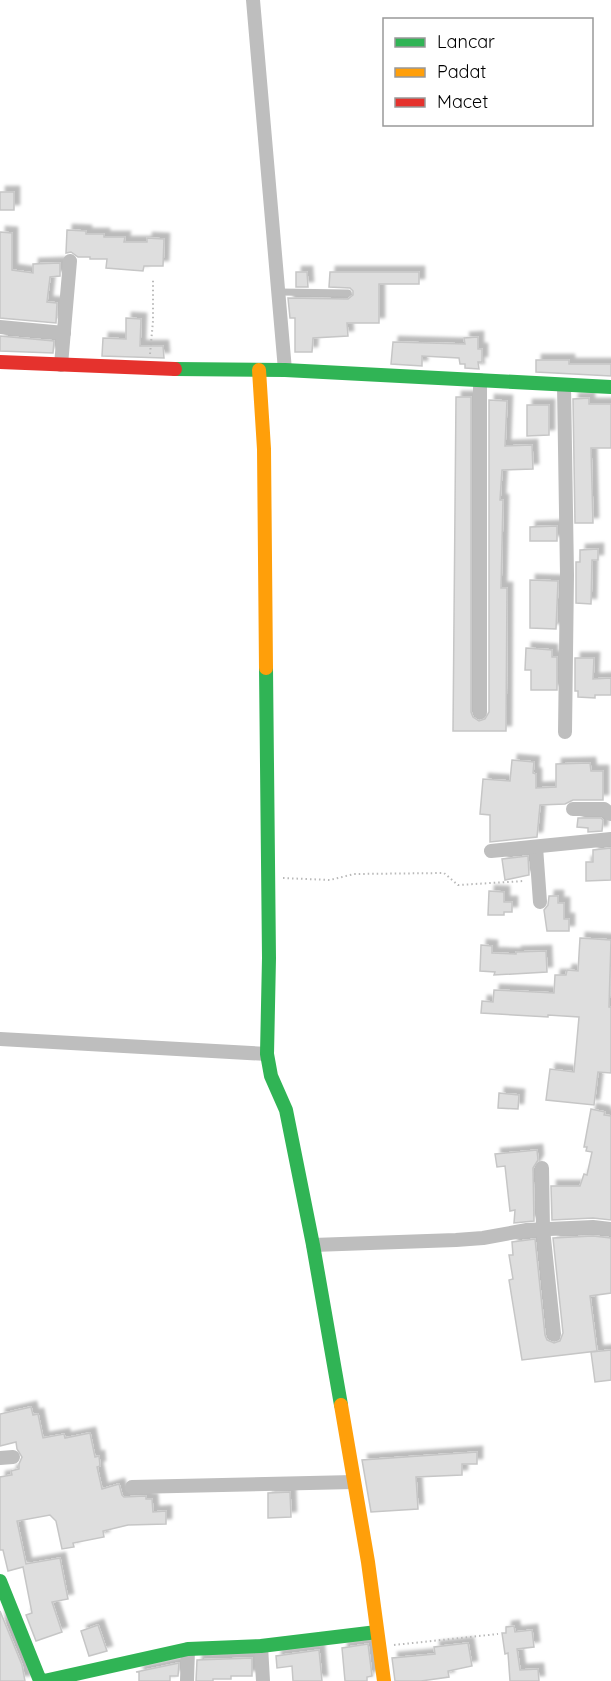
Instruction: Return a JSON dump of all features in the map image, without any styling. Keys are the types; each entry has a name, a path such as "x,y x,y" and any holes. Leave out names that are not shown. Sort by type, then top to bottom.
{"street":[{"path":"253,0 285,370"},
{"path":"61,365 70,261"},
{"path":"0,327 64,333"},
{"path":"0,362 149,369 285,370 611,387"},
{"path":"259,370 264,449 269,877 267,1054 271,1076 286,1110 313,1245 354,1482 384,1681"},
{"path":"480,380 480,712"},
{"path":"564,385 567,575 565,732"},
{"path":"573,809 603,809 610,811 611,814"},
{"path":"491,851 611,839"},
{"path":"536,847 540,902"},
{"path":"0,1039 267,1054"},
{"path":"542,1168 543,1229 554,1334"},
{"path":"313,1245 465,1240 543,1229 593,1227 611,1229"},
{"path":"132,1487 354,1482"},
{"path":"0,1581 41,1680 188,1649 378,1640"},
{"path":"261,1646 263,1681"},
{"path":"187,1681 188,1649"}],"lane":[{"path":"280,292 348,293"}],"path":[{"path":"149,369 153,321 153,278"},
{"path":"269,877 330,880 354,874 444,873 458,885 538,880"},
{"path":"378,1640 498,1634"}],"building":[{"path":"0,192 14,192 14,210 0,210"},
{"path":"67,230 86,231 86,234 104,234 104,237 125,237 124,242 147,242 147,238 164,239 163,266 144,266 143,271 106,268 107,259 90,259 90,257 78,257 71,252 66,253"},
{"path":"0,232 12,233 12,270 33,273 33,264 60,263 60,276 50,277 47,302 57,303 56,323 0,318"},
{"path":"296,272 307,272 308,287 296,287"},
{"path":"330,272 419,272 419,284 379,284 379,323 347,323 348,336 313,338 312,352 295,352 295,318 290,318 288,298 348,299 353,295 350,288 329,287"},
{"path":"126,318 141,319 140,346 163,346 164,358 102,356 103,338 126,339"},
{"path":"0,336 54,341 53,353 0,351"},
{"path":"478,337 478,349 482,349 482,362 478,362 479,369 465,368 465,364 460,364 459,358 422,356 422,366 391,364 393,342 465,344 464,338"},
{"path":"536,360 569,360 569,364 611,364 611,376 536,372"},
{"path":"456,397 471,397 471,712 473,717 479,721 485,719 489,712 489,400 507,401 505,446 532,445 533,469 502,470 501,588 507,588 506,731 453,731"},
{"path":"589,398 589,404 611,404 611,448 591,448 593,523 575,523 573,399"},
{"path":"527,405 549,405 549,435 527,436"},
{"path":"557,526 557,541 530,541 530,527"},
{"path":"598,549 598,560 592,560 591,604 576,603 576,562 580,562 580,550"},
{"path":"530,580 558,581 556,629 530,628"},
{"path":"526,648 552,650 552,657 557,657 557,690 531,690 531,670 525,670"},
{"path":"575,658 594,658 593,679 611,678 611,695 595,695 595,698 578,697 578,691 575,691"},
{"path":"512,760 534,762 533,773 536,774 536,788 556,787 556,764 590,763 591,771 603,771 603,800 573,800 565,804 540,805 537,837 490,842 490,815 480,814 483,779 510,781"},
{"path":"578,818 601,818 603,820 602,831 588,832 588,828 577,827"},
{"path":"611,848 611,880 586,881 586,862 593,862 593,850"},
{"path":"528,856 529,875 505,880 502,859"},
{"path":"489,891 504,892 504,902 512,902 512,912 504,912 504,915 488,915"},
{"path":"549,896 558,896 558,903 564,903 564,919 569,919 569,931 547,931 544,910 548,905"},
{"path":"580,938 611,940 609,1007 611,1007 611,1073 598,1072 594,1105 546,1100 550,1069 574,1072 579,1017 481,1013 482,1001 493,1002 494,990 554,993 555,975 566,975 567,970 578,971"},
{"path":"481,945 492,946 492,953 516,954 516,952 546,951 547,972 494,975 495,972 480,971"},
{"path":"499,1093 519,1095 518,1109 498,1108"},
{"path":"591,1109 611,1116 611,1220 593,1218 552,1220 551,1186 580,1186 584,1174 587,1175 592,1152 586,1151 587,1147 584,1147"},
{"path":"537,1150 538,1160 533,1168 534,1221 514,1223 515,1210 510,1211 505,1166 497,1167 495,1154"},
{"path":"593,1236 611,1238 611,1293 590,1296 597,1351 522,1360 509,1280 513,1279 509,1255 513,1255 512,1242 535,1239 545,1335 547,1340 554,1343 560,1341 563,1333 553,1238"},
{"path":"611,1350 611,1380 595,1382 591,1352"},
{"path":"31,1407 33,1415 38,1414 43,1438 64,1434 65,1438 90,1433 95,1457 99,1456 100,1466 97,1467 102,1489 119,1484 124,1497 146,1496 146,1499 152,1499 153,1512 166,1511 166,1524 128,1525 103,1531 104,1537 73,1543 74,1547 62,1549 56,1521 50,1515 17,1521 26,1564 60,1558 68,1599 52,1602 62,1632 36,1641 26,1615 32,1613 23,1567 8,1571 3,1550 0,1550 0,1477 12,1475 11,1471 19,1469 22,1457 16,1442 0,1446 0,1414"},
{"path":"477,1452 477,1464 462,1464 462,1475 416,1477 418,1509 371,1512 362,1460"},
{"path":"290,1492 291,1517 268,1518 268,1493"},
{"path":"0,1611 22,1665 25,1681 0,1681"},
{"path":"98,1625 107,1651 89,1656 81,1631"},
{"path":"514,1626 515,1632 532,1630 534,1647 517,1649 520,1670 538,1669 539,1681 510,1681 508,1653 505,1654 502,1633 506,1633 506,1627"},
{"path":"468,1643 472,1666 448,1671 449,1677 421,1681 395,1681 392,1658 435,1654 434,1647"},
{"path":"368,1644 372,1676 367,1677 367,1681 345,1681 342,1648"},
{"path":"319,1650 322,1681 293,1681 292,1666 277,1668 276,1656"},
{"path":"252,1658 252,1676 231,1676 231,1679 196,1681 197,1660"},
{"path":"179,1663 178,1676 170,1676 170,1681 139,1681 139,1672 136,1672"}],"traffic: fast":[{"path":"175,369 285,370 611,387"},
{"path":"266,668 269,958 267,1054 271,1076 286,1110 341,1405"},
{"path":"0,1581 39,1678 44,1681 188,1649 261,1646 377,1632"}],"traffic: slow":[{"path":"259,370 264,449 266,668"},
{"path":"341,1405 368,1562 384,1681"}],"traffic: jam":[{"path":"0,362 175,369"}]}
